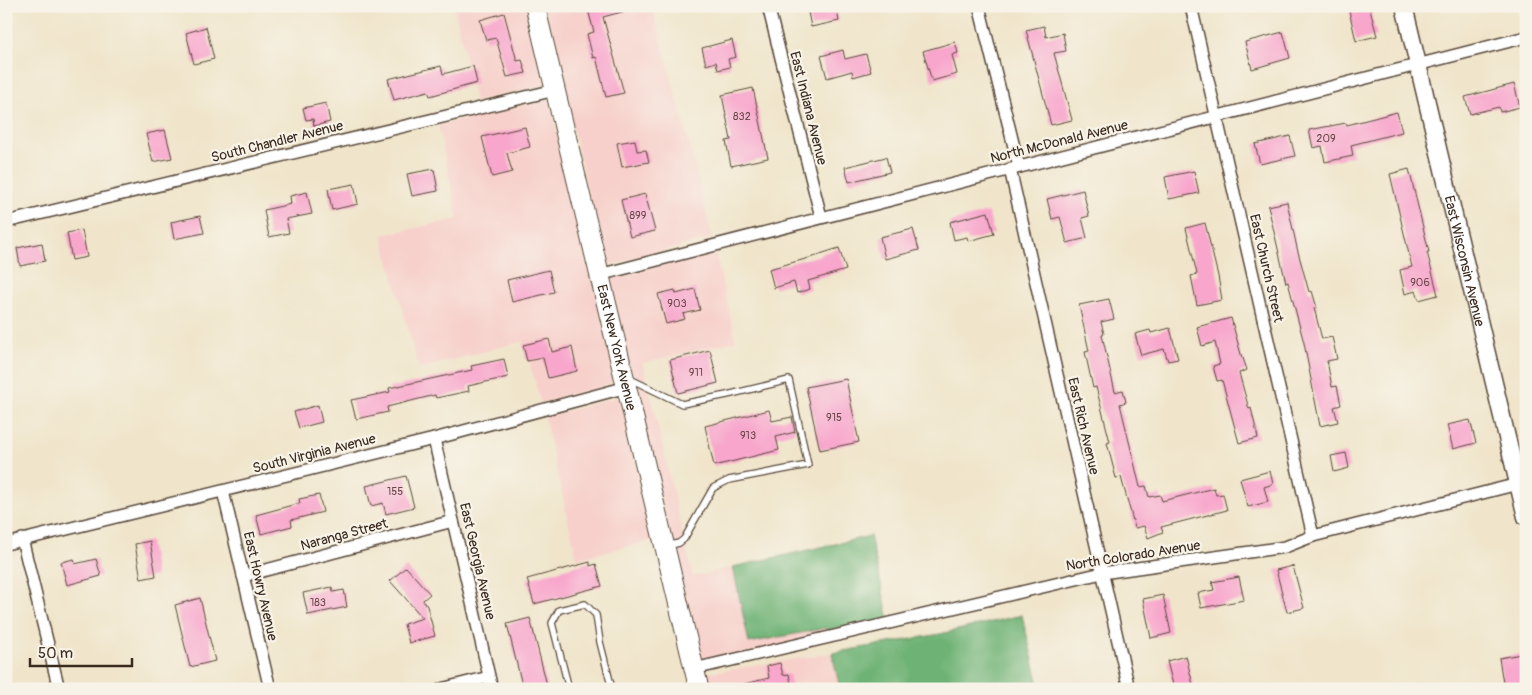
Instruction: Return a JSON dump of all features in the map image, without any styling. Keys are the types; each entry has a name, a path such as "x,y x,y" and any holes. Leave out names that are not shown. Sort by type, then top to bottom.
{"main road":[{"name":"East New York Avenue","path":"535,6 699,689"}],"street":[{"name":"East Indiana Avenue","path":"768,6 820,217"},
{"name":"East Rich Avenue","path":"979,6 1102,573 1130,689"},
{"name":"East Church Street","path":"1191,6 1313,536"},
{"name":"East Wisconsin Avenue","path":"1404,6 1526,517"},
{"name":"North McDonald Avenue","path":"599,274 1526,37"},
{"name":"South Chandler Avenue","path":"6,222 555,90"},
{"name":"South Virginia Avenue","path":"6,544 434,439 626,382"},
{"name":"East Georgia Avenue","path":"434,439 492,689"},
{"name":"North Colorado Avenue","path":"694,669 1102,573 1285,547 1313,536 1518,484"},
{"name":"East Howry Avenue","path":"223,491 270,689"},
{"name":"Naranga Street","path":"243,576 453,520"},
{"path":"22,539 59,689"},
{"path":"441,689 490,677"}],"lane":[{"path":"626,382 682,404 789,380 808,465 729,480 713,488 684,539 679,543 665,547"},
{"path":"569,689 552,623 559,610 585,604 596,615 600,642 612,689"}],"shaded area":[{"path":"454,6 527,6 545,85 475,102"},
{"path":"543,6 652,6 695,166 712,238 606,266"},
{"path":"549,99 617,382 541,403 523,341 419,369 382,235 458,219 438,125"},
{"path":"715,252 736,341 643,363 693,577 733,567 749,643 826,628 829,639 700,661 609,279"},
{"path":"621,396 686,674 654,540 577,559 544,417"},
{"path":"832,653 840,689 707,689 703,674"}],"green space":[{"path":"870,536 891,628 829,639 826,628 749,643 733,567"},
{"path":"1022,615 1040,689 840,689 832,653 940,634"}],"building":[{"path":"587,6 629,6 629,10 603,17 624,93 606,97 596,57 593,58 587,34 594,32"},
{"path":"836,6 839,21 811,27 808,12"},
{"path":"1348,6 1369,6 1377,36 1356,41"},
{"path":"504,13 517,61 522,60 526,73 507,77 496,38 486,40 480,20"},
{"path":"1044,26 1046,37 1063,33 1066,51 1054,53 1072,120 1051,125 1026,30"},
{"path":"206,27 214,59 194,64 186,33"},
{"path":"1283,32 1290,58 1252,69 1245,42"},
{"path":"732,40 736,57 728,59 730,67 718,70 716,62 706,65 702,48"},
{"path":"955,42 958,53 952,55 957,74 932,81 923,51"},
{"path":"843,50 845,59 866,54 871,72 853,77 852,71 827,78 821,56"},
{"path":"441,66 443,74 473,66 477,83 430,96 428,91 394,100 388,79"},
{"path":"1514,84 1520,107 1500,112 1499,107 1470,114 1465,97"},
{"path":"753,88 768,158 731,166 726,141 731,140 722,95"},
{"path":"326,103 330,122 314,126 313,119 306,120 303,108"},
{"path":"1397,112 1402,132 1351,145 1353,156 1325,162 1322,146 1313,148 1309,130 1346,123 1347,125"},
{"path":"525,127 530,147 507,153 512,172 492,177 482,137"},
{"path":"165,130 172,158 153,162 146,134"},
{"path":"1290,136 1295,156 1260,164 1255,144"},
{"path":"635,140 637,151 646,150 649,162 622,167 617,143"},
{"path":"886,157 890,172 849,182 845,167"},
{"path":"434,169 438,191 412,196 407,174"},
{"path":"1409,169 1438,295 1419,300 1416,291 1405,294 1400,270 1412,267 1390,174"},
{"path":"1194,171 1199,193 1169,199 1165,177"},
{"path":"354,184 358,204 332,210 328,189"},
{"path":"1083,190 1089,216 1082,218 1087,238 1067,243 1060,217 1052,219 1047,199"},
{"path":"307,192 312,214 286,219 289,233 269,237 264,210 291,204 290,196"},
{"path":"645,194 655,231 630,237 621,200"},
{"path":"1287,202 1309,292 1312,291 1317,308 1314,308 1322,339 1332,337 1337,359 1327,361 1332,387 1337,386 1341,405 1334,407 1338,422 1320,426 1304,343 1288,282 1286,283 1268,206"},
{"path":"988,212 994,234 968,241 967,237 954,240 950,222"},
{"path":"200,216 204,233 174,239 171,222"},
{"path":"1205,223 1222,300 1197,305 1191,276 1197,274 1186,228"},
{"path":"913,229 919,250 885,259 880,237"},
{"path":"82,230 87,257 72,260 67,233"},
{"path":"42,243 45,261 20,266 17,248"},
{"path":"839,248 846,270 808,281 810,289 797,293 794,282 774,288 769,269"},
{"path":"549,270 554,292 512,302 507,280"},
{"path":"695,289 700,310 683,314 685,319 666,324 658,294 675,290 676,294"},
{"path":"1109,299 1114,319 1101,322 1104,334 1102,335 1115,392 1123,390 1126,402 1120,404 1140,487 1146,486 1149,497 1160,495 1162,501 1214,488 1216,495 1223,494 1227,510 1161,527 1163,532 1148,538 1144,526 1135,528 1121,477 1116,478 1107,443 1110,442 1096,387 1093,388 1085,352 1089,351 1079,305"},
{"path":"1231,318 1247,370 1239,373 1249,409 1251,408 1258,438 1239,443 1222,380 1217,381 1213,366 1220,364 1215,342 1202,346 1197,327"},
{"path":"1170,328 1178,359 1168,361 1164,349 1141,355 1135,334 1150,330 1151,333"},
{"path":"549,339 552,352 572,347 577,371 548,378 543,358 527,361 523,345"},
{"path":"710,350 718,383 678,393 670,360"},
{"path":"504,359 508,377 468,386 469,391 436,398 435,395 387,407 388,412 356,419 351,400 390,392 389,388 472,370 471,366"},
{"path":"846,379 859,442 820,450 806,387"},
{"path":"318,405 322,422 299,428 294,412"},
{"path":"769,410 772,421 792,417 795,432 776,437 779,450 714,466 705,426"},
{"path":"1470,420 1476,443 1453,449 1447,425"},
{"path":"1346,453 1349,468 1334,472 1331,456"},
{"path":"1270,471 1273,484 1264,487 1268,502 1248,507 1240,479"},
{"path":"406,476 414,507 386,514 383,503 371,506 366,486"},
{"path":"319,495 323,512 291,520 292,526 261,534 256,515 300,503 299,499"},
{"path":"150,541 156,576 141,579 135,544"},
{"path":"74,559 75,564 96,559 101,576 67,585 61,562"},
{"path":"590,562 590,566 596,564 602,586 534,604 527,579"},
{"path":"1293,566 1304,608 1287,612 1276,570"},
{"path":"406,567 430,594 423,600 427,606 435,636 409,643 404,624 423,618 390,581"},
{"path":"1239,577 1244,600 1201,608 1198,593 1214,590 1212,582"},
{"path":"332,587 333,592 344,590 347,607 308,615 303,593"},
{"path":"1163,595 1171,633 1151,638 1143,599"},
{"path":"200,598 215,661 190,667 175,605"},
{"path":"530,618 548,689 523,689 507,624"},
{"path":"1521,654 1526,685 1504,689 1499,658"},
{"path":"1186,656 1194,689 1174,689 1167,661"},
{"path":"780,663 783,675 789,674 792,689 744,689 744,684 769,678 767,666"}]}
